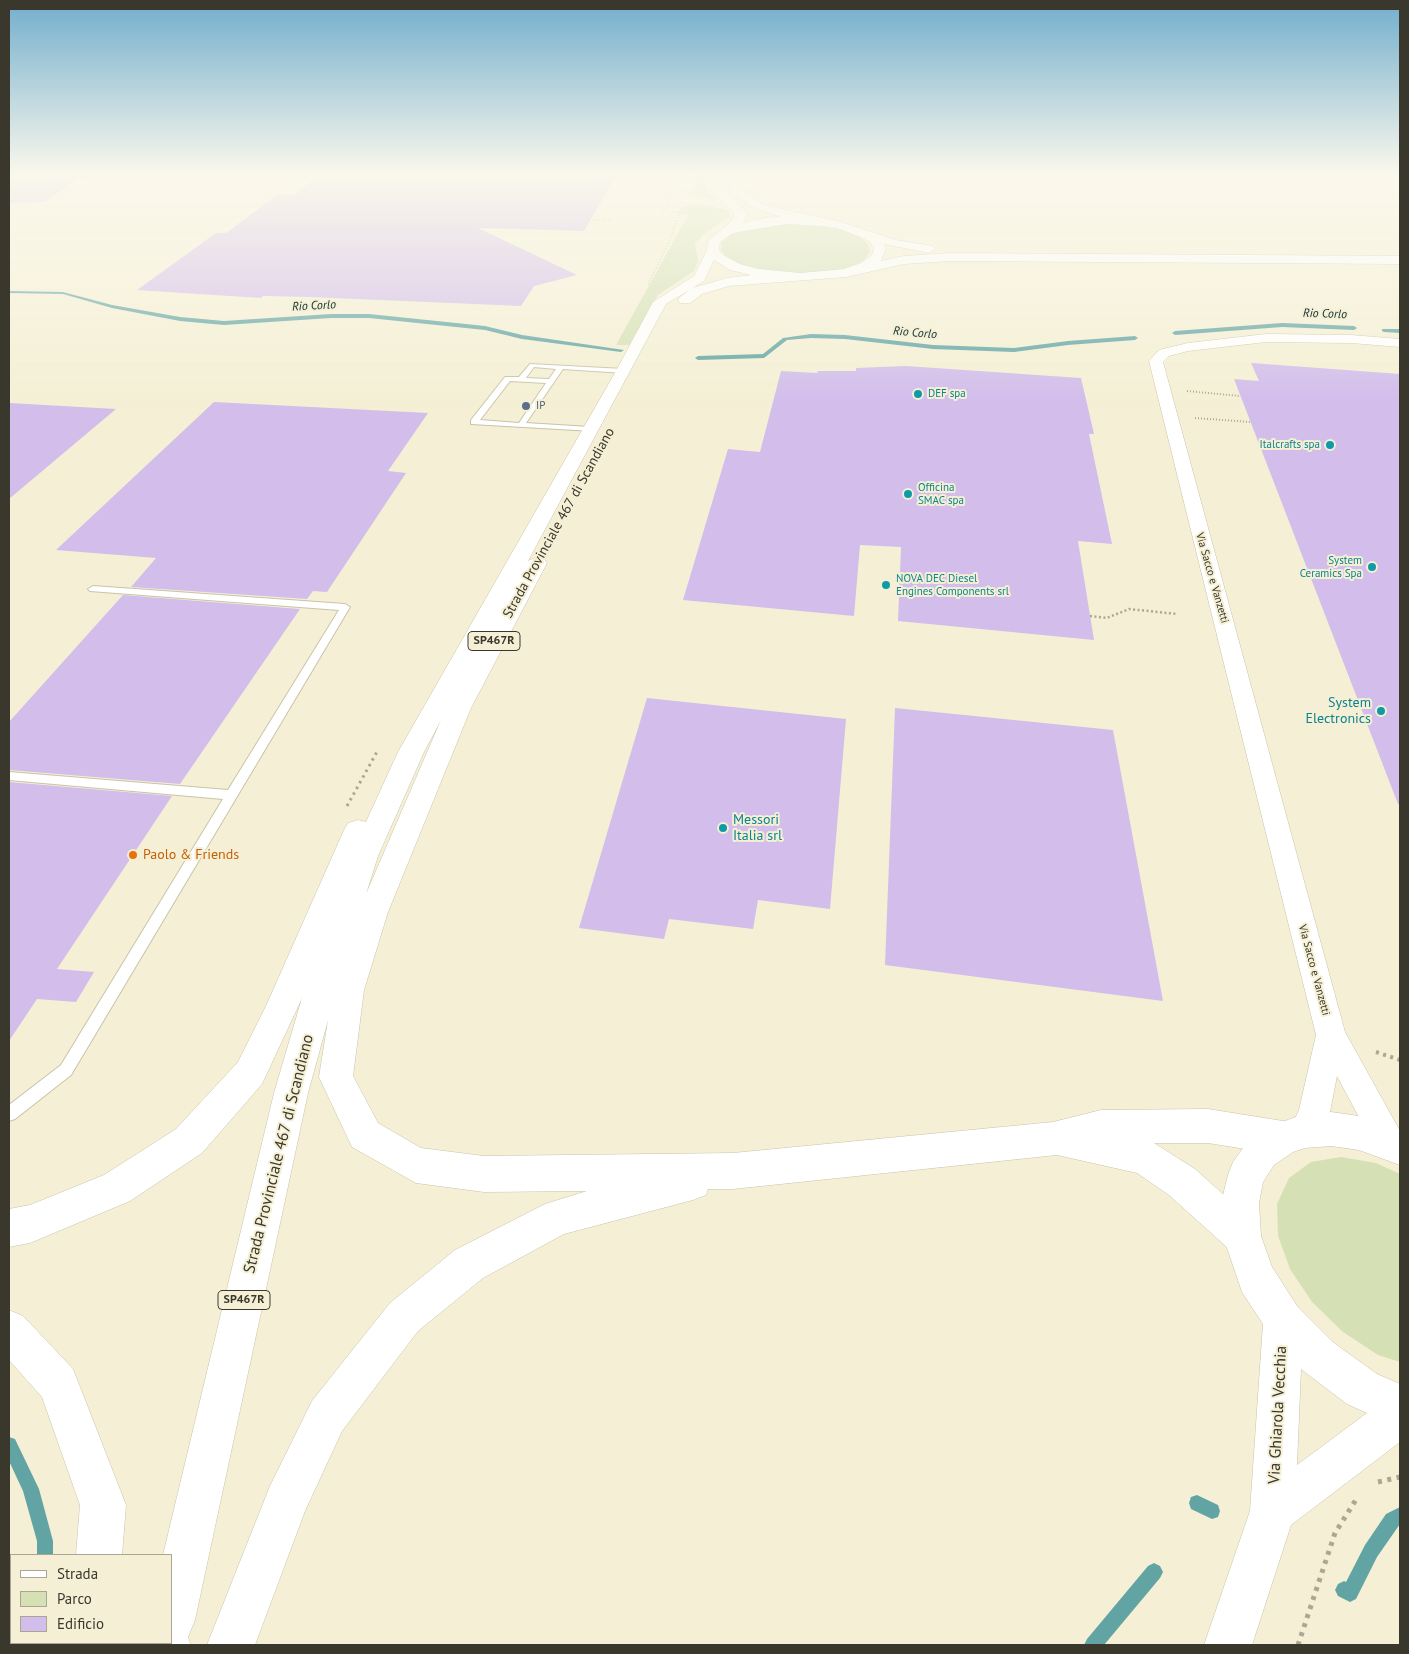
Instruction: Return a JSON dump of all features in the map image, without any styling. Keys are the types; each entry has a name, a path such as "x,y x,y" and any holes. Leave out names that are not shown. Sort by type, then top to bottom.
{"main road":[{"path":"860,269 878,257 880,249"},
{"path":"967,249 1400,252"},
{"name":"SP467R","path":"661,298 699,278 713,250"},
{"path":"713,250 720,259 735,267 759,273 800,277 824,276 904,260 950,256 1400,260"},
{"name":"SP467R","path":"661,298 697,291 727,282 757,278 800,277"},
{"name":"Strada Provinciale 467 di Scandiano","path":"172,1616 291,1093 322,982 450,701 590,429 624,371 661,298"},
{"name":"Strada Provinciale 467 di Scandiano","path":"450,701 661,298"},
{"path":"450,701 373,912 348,990 336,1077 365,1135 416,1165 484,1174 733,1171 1053,1139 1101,1127 1208,1126 1294,1134 1331,1130 1359,1133 1394,1145"},
{"path":"9,1228 30,1224 117,1188 188,1141 250,1073 280,1011 348,847 415,722 450,701"},
{"name":"Via Ghiarola Vecchia","path":"1294,1134 1261,1153 1246,1175 1240,1203 1242,1236 1256,1278 1283,1320 1319,1358 1362,1389 1400,1406"},
{"path":"1053,1139 1144,1157 1182,1182 1242,1236"},
{"path":"231,1645 286,1502 327,1416 404,1317 469,1264 558,1217 733,1171"},
{"name":"Via Ghiarola Vecchia","path":"1228,1645 1273,1511 1283,1320"},
{"path":"9,1330 58,1384 103,1505 99,1554"},
{"name":"Via Ghiarola Vecchia","path":"1273,1511 1400,1415"}],"street":[{"name":"Via Sacco e Vanzetti","path":"1394,1145 1331,1035 1156,361 1164,353 1188,347 1266,338 1351,339 1400,343"},
{"name":"Via Sacco e Vanzetti","path":"1294,1134 1314,1112 1331,1035"}],"lane":[{"path":"521,380 532,365 624,371"},
{"path":"522,425 561,367"},
{"path":"551,382 508,379 474,422 590,429"},
{"path":"9,1114 66,1070 345,607 93,589"},
{"path":"9,776 230,795"}],"path":[{"path":"661,298 667,249"},
{"path":"1185,391 1240,396"},
{"path":"1193,418 1251,422"},
{"path":"1090,616 1108,618 1129,609 1177,614"},
{"path":"1372,1051 1400,1060"},
{"path":"1372,1486 1379,1481 1400,1476"},
{"path":"1298,1645 1335,1533 1358,1496 1365,1491"}],"green space":[{"path":"669,249 696,249 698,261 694,271 658,295 629,345 616,345"},
{"path":"721,249 869,249 870,252 863,261 847,268 798,274 747,267 730,260"},
{"path":"1341,1157 1376,1163 1400,1174 1400,1362 1378,1355 1343,1332 1312,1302 1290,1269 1278,1236 1277,1204 1289,1178 1311,1162"}],"building":[{"path":"194,249 523,249 577,275 534,286 521,306 310,297 263,296 261,298 137,290"},
{"path":"1251,363 1400,374 1400,804 1398,804 1234,379 1259,381"},
{"path":"906,366 1081,378 1094,434 1089,434 1112,544 1078,541 1094,640 898,621 901,547 860,545 854,616 683,600 728,449 760,452 781,371 817,373 818,371 856,371 856,368"},
{"path":"214,402 428,413 388,471 406,473 327,592 313,591 307,599 131,587 156,558 56,550"},
{"path":"9,403 116,409 9,499"},
{"path":"123,595 300,609 180,784 9,770 9,722"},
{"name":"Messori Italia srl","path":"647,698 846,719 830,909 758,900 753,929 669,919 664,939 579,928"},
{"path":"895,708 1113,730 1163,1001 885,965"},
{"path":"9,782 172,796 57,969 94,972 76,1002 37,999 9,1041"}],"waterway":[{"name":"Rio Corlo","path":"9,292 63,293 112,306 180,319 224,323 331,316 369,316 485,328 522,337 621,350"},
{"name":"Rio Corlo","path":"1175,333 1282,325 1354,328"},
{"name":"Rio Corlo","path":"1384,330 1400,331"},
{"name":"Rio Corlo","path":"698,358 764,356 785,339 811,336 845,337 933,347 1014,350 1068,343 1135,338"},
{"path":"9,1445 31,1489 45,1541 45,1554"},
{"path":"1197,1503 1212,1511"},
{"path":"1344,1590 1350,1593 1371,1551 1392,1520 1400,1515"},
{"path":"1093,1645 1154,1572"}],"place":[{"name":"DEF spa","path":"918,394"},
{"name":"IP","path":"526,406"},
{"name":"Italcrafts spa","path":"1330,445"},
{"name":"Officina SMAC spa","path":"908,494"},
{"name":"System Ceramics Spa","path":"1372,567"},
{"name":"NOVA DEC Diesel Engines Components srl","path":"886,585"},
{"name":"System Electronics","path":"1381,711"},
{"name":"Messori Italia srl","path":"723,828"},
{"name":"Paolo & Friends","path":"133,855"}]}
